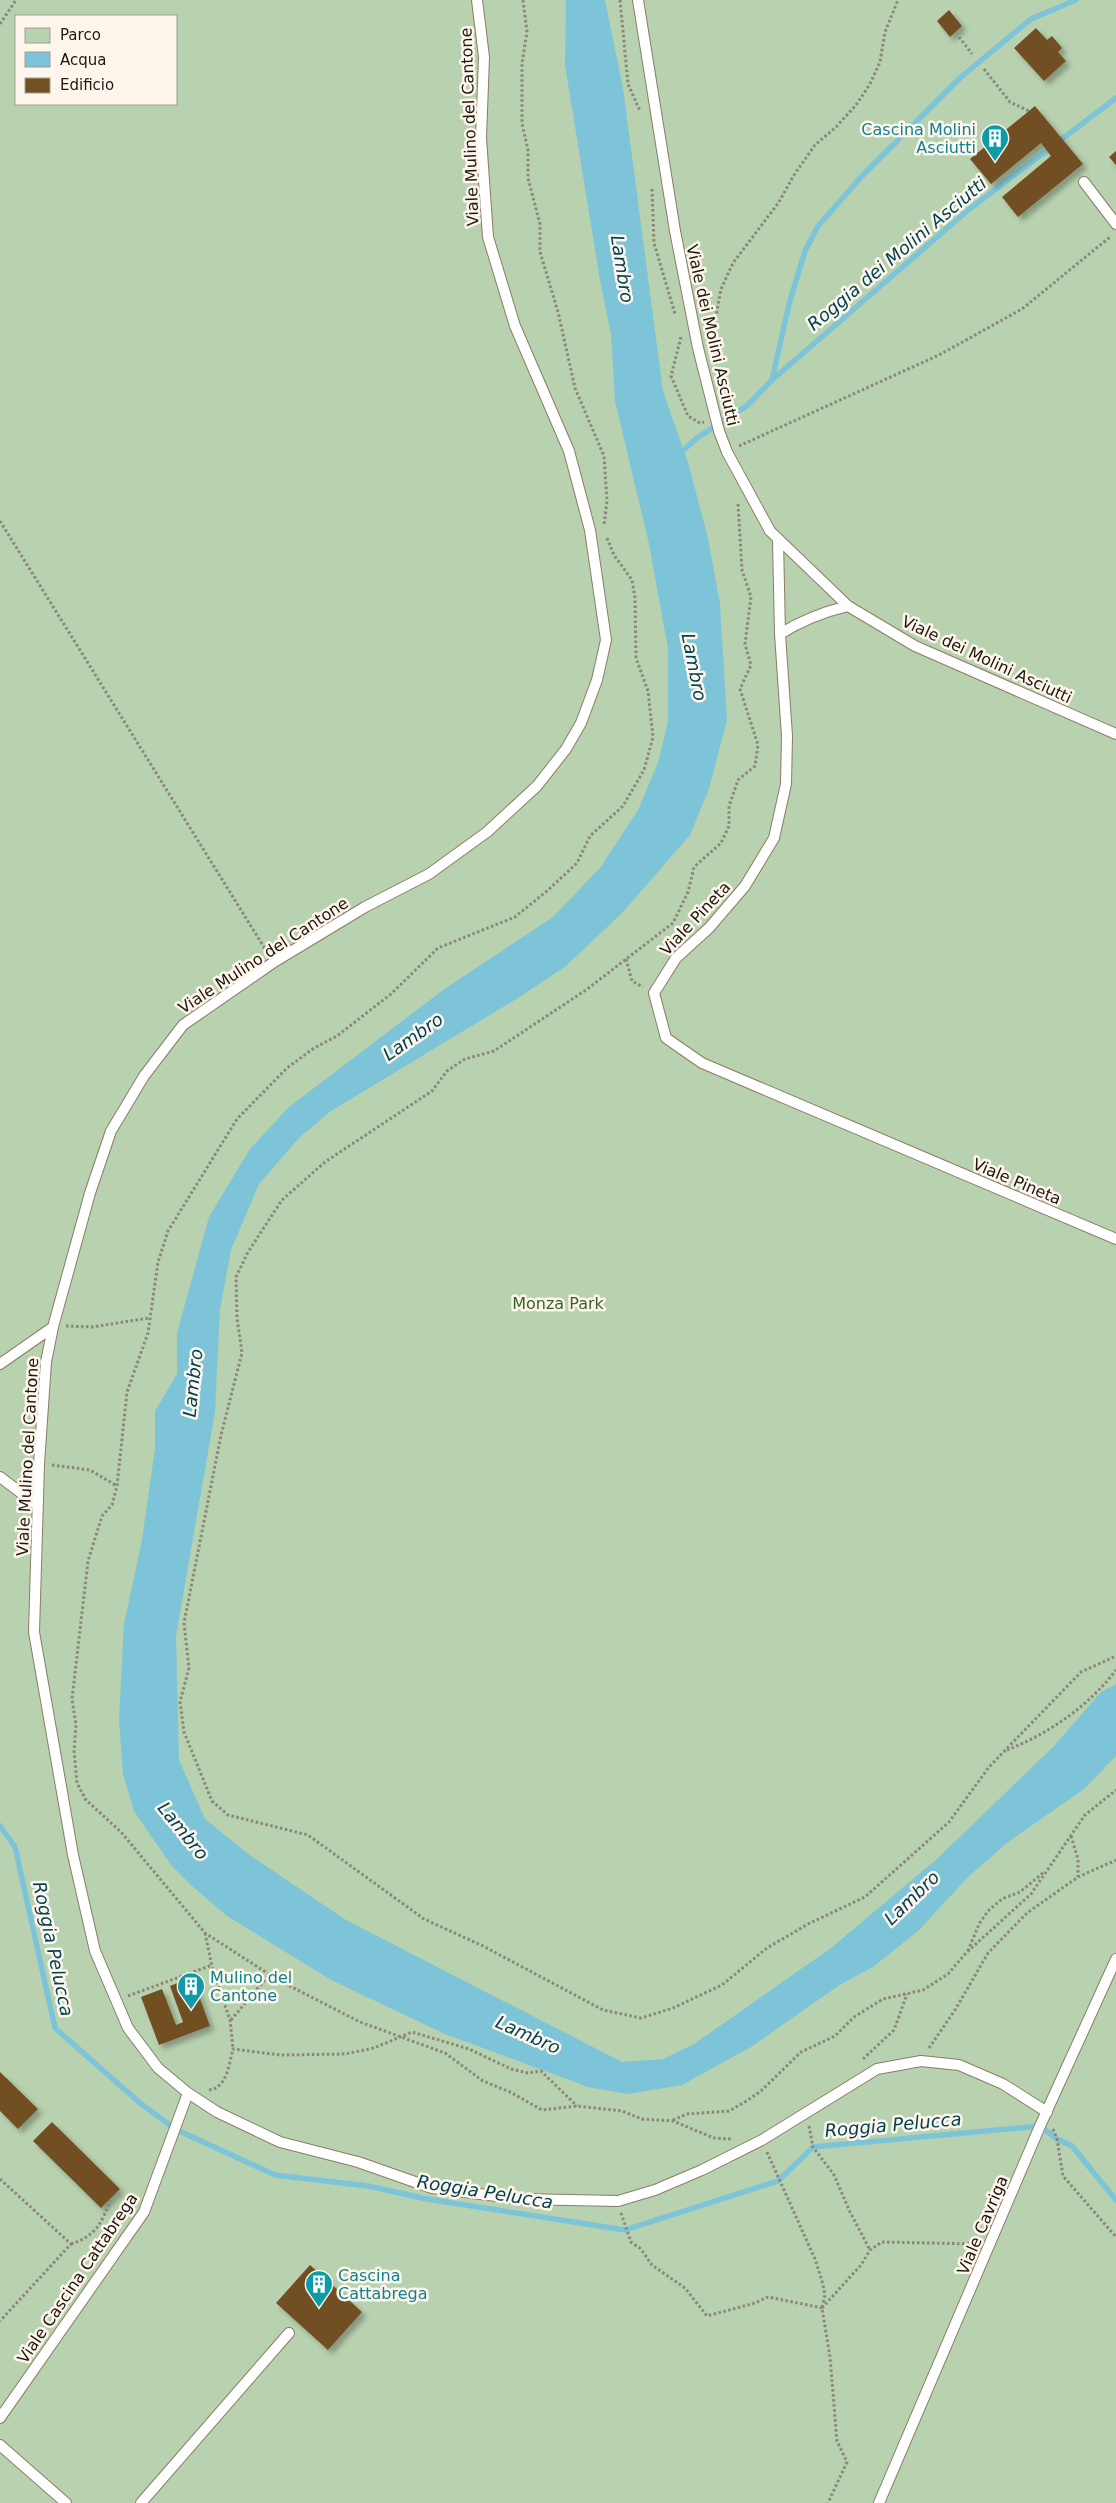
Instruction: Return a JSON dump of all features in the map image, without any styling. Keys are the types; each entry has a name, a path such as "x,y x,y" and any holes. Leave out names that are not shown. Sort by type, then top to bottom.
{"lane":[{"name":"Viale Mulino del Cantone","path":"477,0 484,57 481,138 488,237 515,326 569,450 591,539 606,640 597,680 581,723 566,750 537,786 487,832 429,874 365,907 274,962 182,1025 144,1076 111,1131 90,1193 53,1327 46,1362 37,1505 34,1632 73,1855 95,1951 128,2028 158,2068 188,2093 217,2112 280,2142 358,2162 432,2188 520,2199 618,2201 655,2190 702,2170 762,2140 877,2069 921,2061 959,2065 1003,2084 1047,2112"},
{"name":"Viale dei Molini Asciutti","path":"638,0 674,232 698,348 727,452 770,531 848,606 915,646 1116,734"},
{"path":"1084,182 1116,224"},
{"name":"Viale Pineta","path":"778,540 780,634 785,687 786,784 774,838 745,886 709,928 676,958 654,993 666,1038 702,1063 1116,1239"},
{"path":"780,634 796,623 812,616 848,606"},
{"path":"0,1364 53,1327"},
{"path":"0,1476 37,1505"},
{"name":"Viale Cavriga","path":"879,2503 1047,2112 1116,1959"},
{"name":"Viale Cascina Cattabrega","path":"0,2418 144,2212 188,2093"},
{"path":"141,2503 289,2333"},
{"path":"0,2445 66,2503"}],"path":[{"path":"0,24 16,0"},
{"path":"523,0 527,32 522,63 522,124 528,150 528,178 540,224 540,252 558,312 575,388 604,456 607,501 603,530 614,555 632,580 635,598 636,658 648,691 653,737 644,770 623,806 590,836 577,863 515,917 438,948 391,994 337,1036 314,1048 287,1068 237,1119 168,1231 158,1262 148,1333 140,1360 127,1392 117,1486 112,1505 102,1516 88,1561 82,1593 81,1630 72,1700 76,1725 74,1751 77,1783 86,1800 121,1832 205,1933 269,1975 360,2022 445,2053 483,2081 510,2092 542,2110 577,2106 622,2111 642,2119 673,2120 714,2138 733,2139"},
{"path":"620,0 628,84 640,113"},
{"path":"711,342 721,289 733,263 779,202 815,144 836,127 856,105 870,84 880,62 886,32 898,0"},
{"path":"958,37 972,54"},
{"path":"984,69 1010,102 1028,111"},
{"path":"652,188 654,243 676,318"},
{"path":"727,452 759,435 939,355 1022,309 1116,232"},
{"path":"679,327 682,336 671,376 688,416"},
{"path":"738,495 742,570 751,596 745,644 751,665 740,689 758,746 755,766 738,780 729,806 729,826 721,843 694,867 688,892 673,923 586,990 494,1051 465,1059 447,1071 432,1091 325,1162 282,1200 248,1252 236,1277 237,1318 242,1353 221,1435 184,1623 189,1668 180,1702 184,1732 212,1801 228,1815 308,1835 424,1919 483,1946 603,2010 641,2018 673,2008 722,1985 767,1948 808,1924 865,1897 949,1822 989,1767 1081,1672 1116,1656"},
{"path":"0,521 274,962"},
{"path":"626,959 632,981 654,993"},
{"path":"53,1327 92,1327 149,1318"},
{"path":"39,1464 90,1470 117,1486"},
{"path":"1004,1752 1035,1739 1060,1722 1085,1701 1116,1670"},
{"path":"673,2120 687,2114 729,2111 761,2091 801,2052 836,2036 854,2017 883,1998 923,1990 948,1974 966,1953 1031,1894 1085,1814 1116,1790"},
{"path":"1071,1836 1078,1859 1078,1877"},
{"path":"921,2061 955,2010 988,1953 1027,1913 1078,1877 1116,1860"},
{"path":"966,1953 979,1924 988,1911 1002,1900 1020,1892 1048,1869"},
{"path":"205,1933 212,1965 230,2020 232,2049 224,2080 215,2090"},
{"path":"116,2001 212,1965"},
{"path":"230,2020 269,1975"},
{"path":"856,2066 894,2030 905,2005 907,1994"},
{"path":"232,2049 280,2055 346,2054 374,2048 412,2032 469,2049 511,2069 528,2073 541,2071 577,2106"},
{"path":"1047,2112 1057,2139 1062,2176 1116,2237"},
{"path":"806,2113 813,2147 834,2175 850,2212 870,2250"},
{"path":"762,2140 778,2181 815,2259 825,2295 822,2308 830,2357 837,2440 847,2462 828,2503"},
{"path":"0,2179 71,2244"},
{"path":"0,2321 71,2244 88,2238 105,2215 111,2198"},
{"path":"618,2201 625,2230 631,2242 641,2249 652,2265 685,2288 707,2316 755,2303 768,2297 822,2308"},
{"path":"822,2308 861,2266 870,2250 882,2242 970,2245 992,2240"}],"green space":[{"name":"Monza Park","path":"0,0 1116,0 1116,2503 0,2503"}],"water":[{"name":"Lambro","path":"566,0 605,0 623,88 663,391 689,466 708,538 720,604 727,720 709,789 690,835 623,912 566,966 518,998 331,1111 300,1137 259,1184 231,1250 220,1310 215,1412 176,1636 179,1760 205,1819 248,1854 346,1920 622,2062 663,2059 694,2044 831,1948 938,1858 1053,1747 1101,1692 1116,1684 1116,1756 1084,1789 1008,1842 967,1878 918,1931 873,1967 841,1984 751,2047 682,2085 628,2094 588,2087 445,2034 331,1980 227,1916 171,1865 134,1811 123,1774 119,1719 124,1624 142,1540 155,1448 155,1411 177,1374 177,1333 209,1217 250,1149 289,1107 443,990 553,917 600,868 638,810 658,763 668,721 668,649 649,544 615,401 611,334 600,280 565,65"}],"building":[{"path":"949,10 962,26 950,37 937,21"},
{"path":"1036,28 1047,40 1052,36 1062,48 1058,52 1066,61 1044,81 1014,48"},
{"name":"Cascina Molini Asciutti","path":"1035,106 1083,164 1018,217 1002,197 1051,156 1041,143 991,184 970,159"},
{"path":"1116,151 1116,165 1109,157"},
{"name":"Mulino del Cantone","path":"192,1977 210,2026 159,2045 141,1997 162,1989 176,2025 183,2022 170,1986"},
{"path":"0,2072 38,2109 18,2129 0,2111"},
{"path":"52,2122 120,2189 101,2208 33,2141"},
{"name":"Cascina Cattabrega","path":"310,2265 362,2312 328,2350 276,2303"}],"waterway":[{"name":"Roggia dei Molini Asciutti","path":"679,454 697,438 748,405 772,380 789,304 805,251 818,226 862,176 961,77 1031,19 1076,0"},
{"name":"Roggia dei Molini Asciutti","path":"772,380 967,211 1116,98"},
{"name":"Roggia Pelucca","path":"0,1826 15,1847 55,2028 140,2103 175,2129 275,2175 368,2186 427,2199 625,2230 778,2181 813,2147 1040,2126 1057,2139 1072,2146 1116,2200"}],"place":[{"name":"Cascina Molini Asciutti","path":"995,162"},
{"name":"Mulino del Cantone","path":"191,2010"},
{"name":"Cascina Cattabrega","path":"319,2308"}]}
